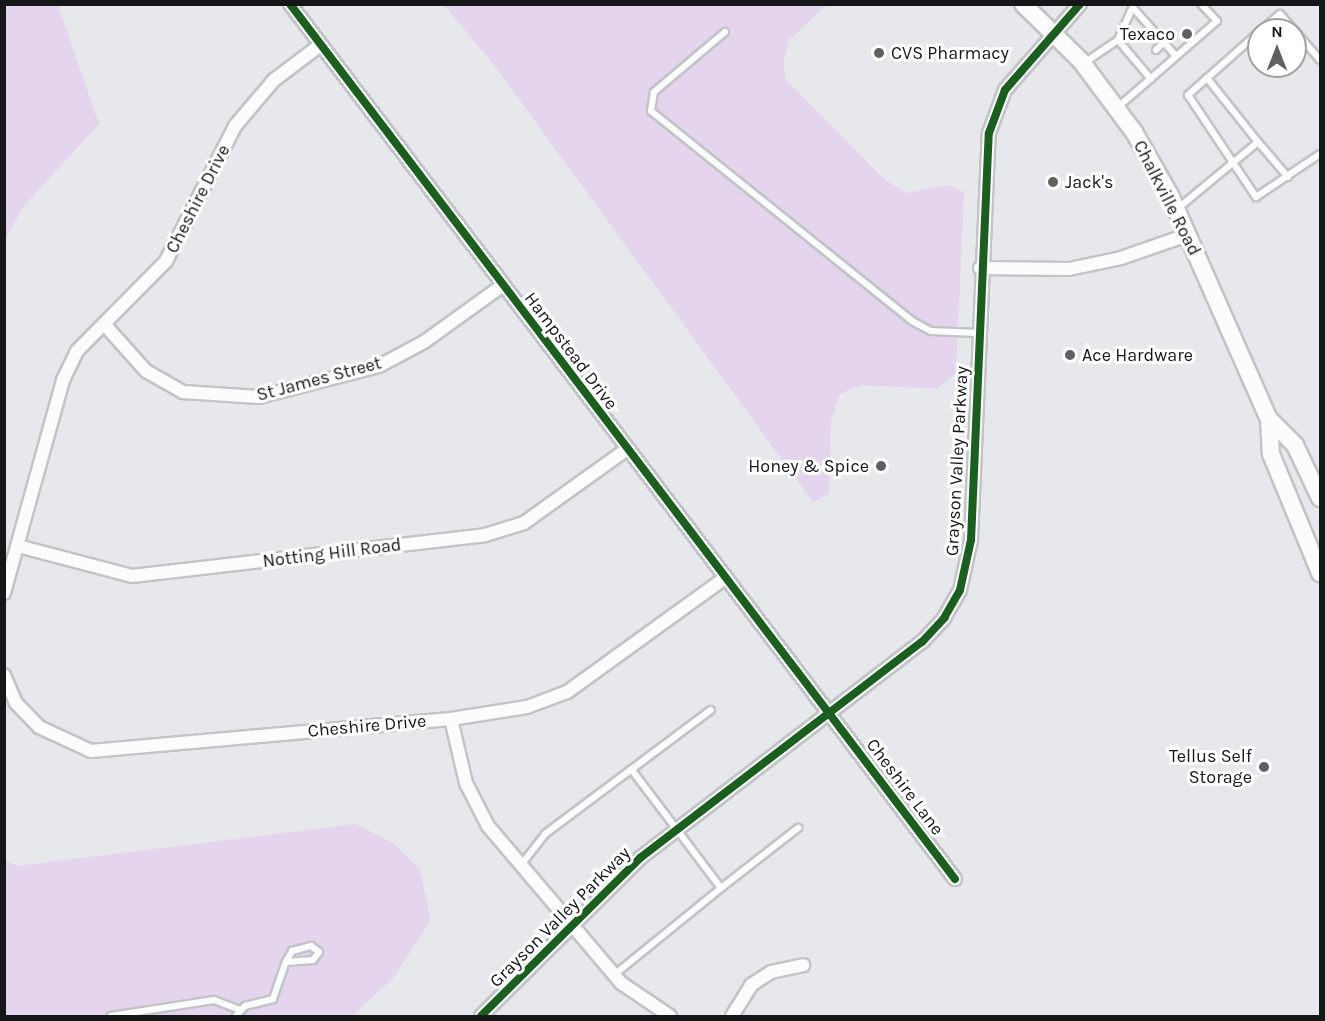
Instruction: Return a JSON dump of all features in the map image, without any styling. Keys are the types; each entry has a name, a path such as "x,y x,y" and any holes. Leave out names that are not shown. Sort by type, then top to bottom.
{"main road":[{"name":"Chalkville Road","path":"1023,4 1083,64 1118,107 1176,210 1269,419 1271,454 1320,573"},
{"name":"Chalkville Road","path":"1269,419 1295,445 1320,498"}],"street":[{"name":"Hampstead Drive","path":"290,4 319,46 626,450 831,713"},
{"name":"Grayson Valley Parkway","path":"481,1017 572,923 678,829 922,642 960,590 970,540 983,176 995,110 1052,33 1080,4"},
{"name":"Cheshire Drive","path":"4,593 63,380 77,351 166,261 235,126 274,80 319,46"},
{"path":"980,268 1069,269 1187,235"},
{"name":"St James Street","path":"104,324 147,371 183,392 259,397 379,366 424,342 502,286"},
{"name":"Notting Hill Road","path":"18,546 132,576 485,535 524,523 626,450"},
{"name":"Cheshire Drive","path":"4,675 16,703 39,727 91,751 451,719 527,707 567,692 725,578"},
{"name":"Cheshire Lane","path":"831,713 955,879"},
{"path":"451,719 466,783 488,826 614,975 649,1007 670,1017"},
{"path":"732,1017 751,985 771,972 803,965"}],"lane":[{"path":"1118,107 1217,21 1201,4"},
{"path":"1083,64 1118,40 1134,7 1176,56"},
{"path":"1145,38 1154,31"},
{"path":"725,32 654,92 651,111 912,321 932,331 978,333"},
{"path":"1118,40 1141,63 1150,79"},
{"path":"1156,50 1164,42"},
{"path":"1247,43 1188,95 1256,197 1320,154"},
{"path":"1307,44 1320,60"},
{"path":"1207,78 1288,177"},
{"path":"1176,210 1258,142"},
{"path":"521,865 545,834 711,710"},
{"path":"631,769 721,888"},
{"path":"614,975 798,828"},
{"path":"111,1017 214,1000 240,1010 273,999 286,962 301,946 319,952 313,960 286,962"},
{"path":"236,1017 240,1010"}],"shaded area":[{"path":"5,4 58,5 99,124 23,207 5,240"},
{"path":"444,5 827,5 789,40 783,64 786,80 885,180 906,193 949,185 964,193 956,373 937,389 861,385 839,395 831,421 829,494 813,502 494,65"},
{"path":"356,824 393,843 420,870 431,920 393,978 352,1016 5,1016 4,860 17,866"}],"cycle path":[{"path":"290,4 955,879"},
{"path":"481,1016 640,858 922,642 944,618 960,590 971,540 989,133 1005,90 1080,4"}],"place":[{"name":"Texaco","path":"1187,34"},
{"name":"CVS Pharmacy","path":"879,53"},
{"name":"Jack's","path":"1053,182"},
{"name":"Ace Hardware","path":"1070,355"},
{"name":"Honey & Spice","path":"881,466"},
{"name":"Tellus Self Storage","path":"1264,767"}]}
